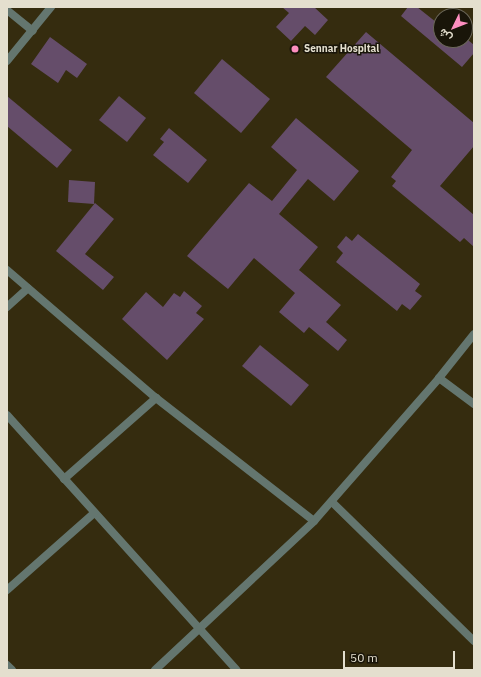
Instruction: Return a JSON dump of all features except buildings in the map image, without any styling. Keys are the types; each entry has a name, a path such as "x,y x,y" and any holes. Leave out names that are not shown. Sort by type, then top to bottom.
{"street":[{"path":"7,61 33,31 51,7"},
{"path":"7,10 33,31"},
{"path":"7,270 156,398 314,522"},
{"path":"7,307 28,288"},
{"path":"155,670 314,522 439,378 474,334"},
{"path":"439,378 474,404"},
{"path":"64,479 156,398"},
{"path":"7,415 237,670"},
{"path":"332,502 474,641"},
{"path":"7,590 94,513"},
{"path":"7,665 12,670"}],"place":[{"name":"Sennar Hospital","path":"295,49"}]}
